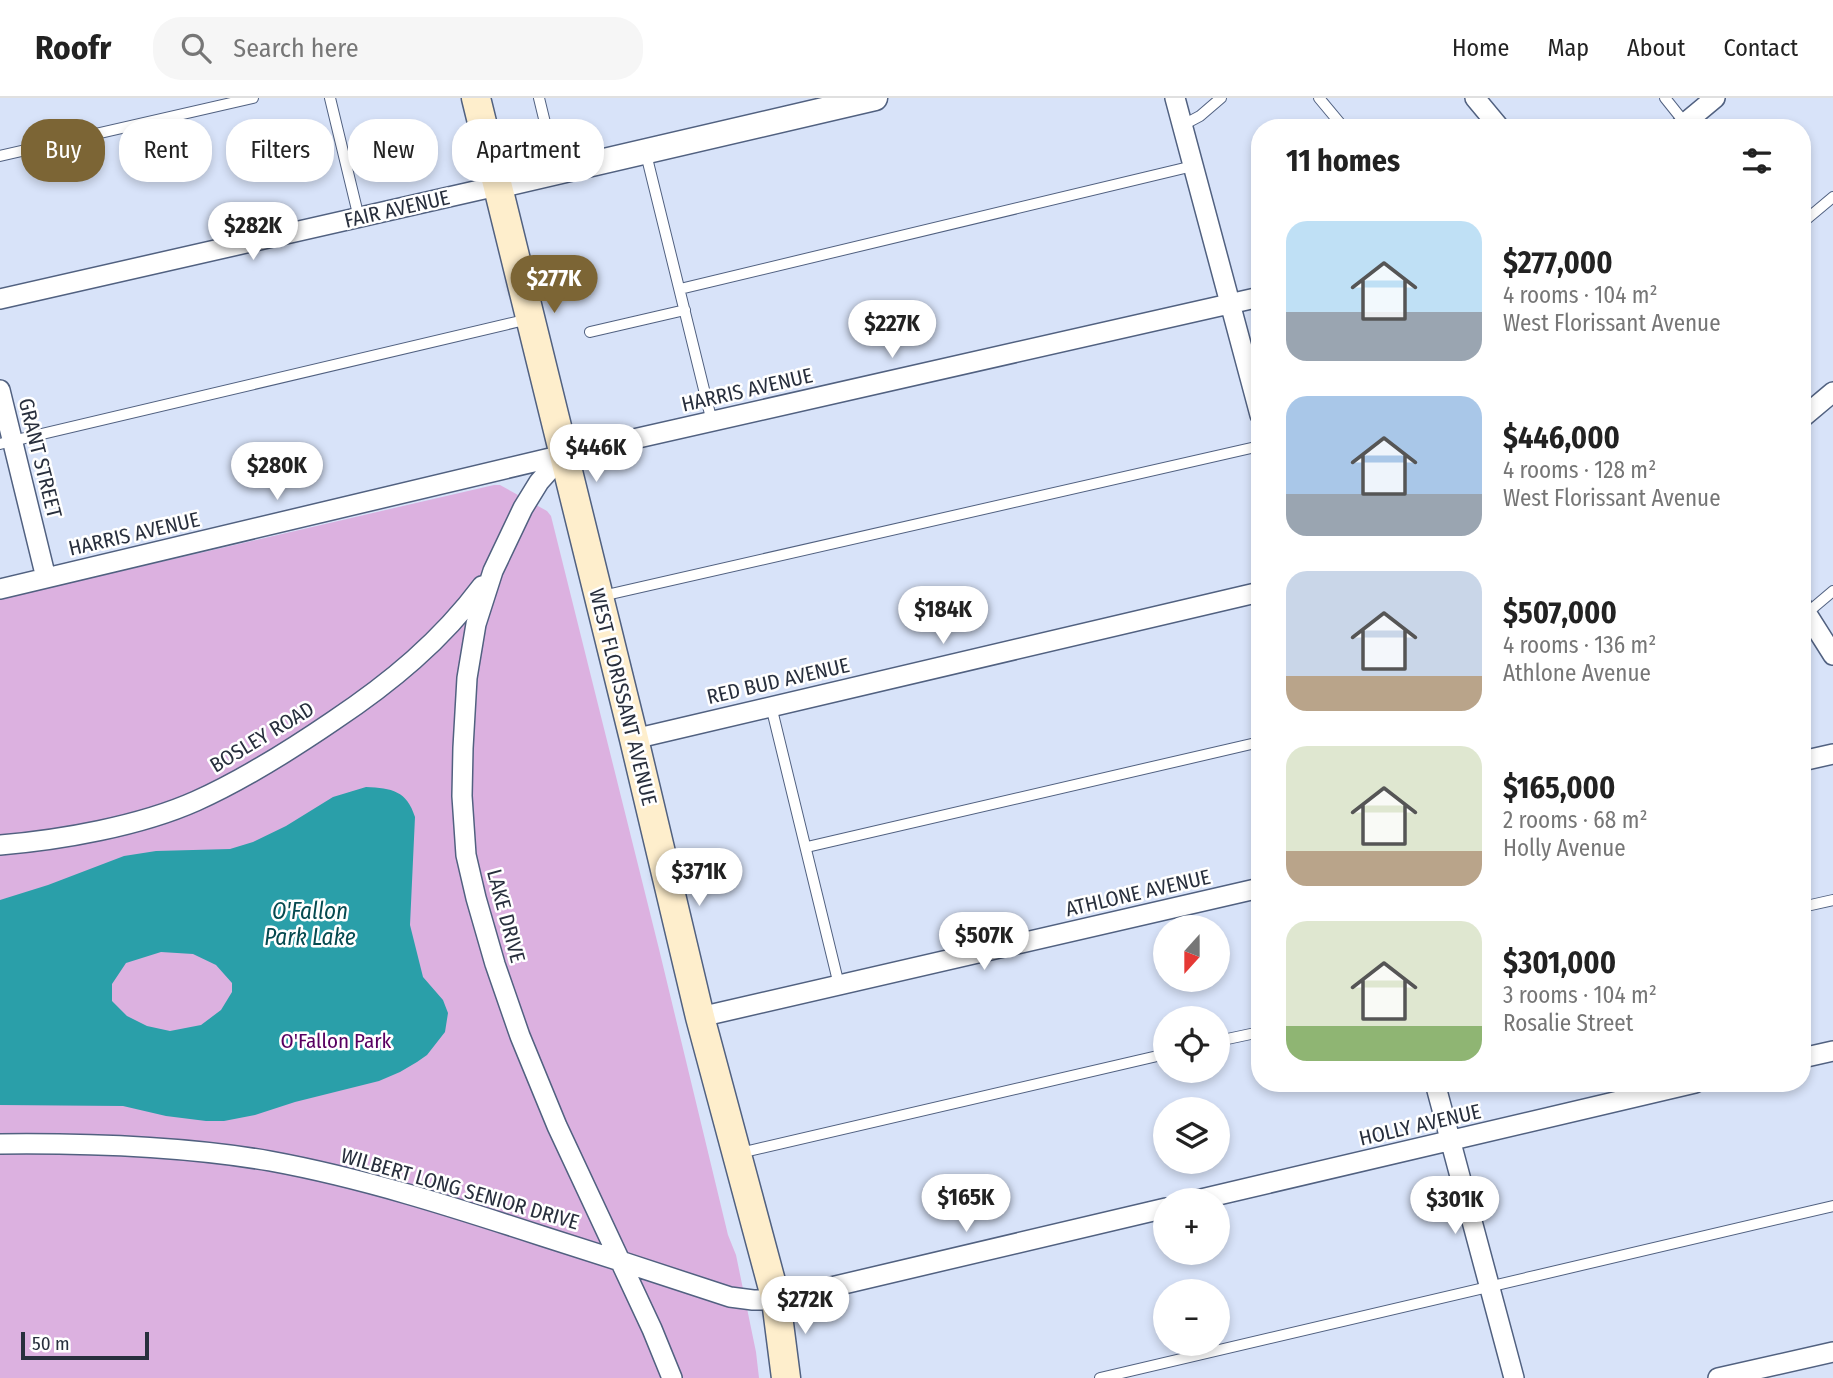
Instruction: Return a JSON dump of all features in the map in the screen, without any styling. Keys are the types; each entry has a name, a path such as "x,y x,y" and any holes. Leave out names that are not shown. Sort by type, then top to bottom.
{"main road":[{"name":"WEST FLORISSANT AVENUE","path":"476,98 700,1017 776,1300 786,1378"}],"street":[{"name":"FAIR AVENUE","path":"604,161 874,98"},
{"path":"1175,98 1251,382"},
{"path":"1475,98 1492,119"},
{"path":"1689,119 1715,98"},
{"name":"FAIR AVENUE","path":"0,299 514,182"},
{"name":"HARRIS AVENUE","path":"0,589 563,455 1251,299"},
{"name":"GRANT STREET","path":"0,390 6,442 46,578"},
{"path":"1811,410 1833,392"},
{"name":"LAKE DRIVE","path":"563,455 539,482 523,508 493,572 476,624 467,678 463,748 462,796 466,855 495,964 520,1036 557,1126 621,1261 672,1378"},
{"name":"BOSLEY ROAD","path":"0,845 92,832 148,818 193,802 245,777 370,696 421,655 461,614 493,572"},
{"name":"RED BUD AVENUE","path":"634,739 1251,594"},
{"path":"1811,622 1833,655"},
{"path":"1811,759 1833,754"},
{"name":"ATHLONE AVENUE","path":"700,1017 1251,890"},
{"path":"1811,1056 1833,1051"},
{"path":"1437,1092 1514,1378"},
{"name":"HOLLY AVENUE","path":"1230,1192 1657,1092"},
{"name":"WILBERT LONG SENIOR DRIVE","path":"0,1144 123,1145 195,1150 272,1161 372,1184 458,1208 730,1297 776,1300"},
{"path":"776,1300 1153,1211"},
{"path":"1718,1378 1833,1352"}],"lane":[{"path":"0,156 253,98"},
{"path":"330,98 359,218"},
{"path":"539,98 544,119"},
{"path":"1183,125 1200,116 1221,98"},
{"path":"1319,98 1336,119"},
{"path":"1665,98 1678,119"},
{"path":"646,151 712,422"},
{"path":"680,289 1193,166"},
{"path":"1811,215 1833,197"},
{"path":"590,332 685,310"},
{"path":"6,442 530,319"},
{"path":"599,597 1251,448"},
{"path":"1811,606 1833,591"},
{"path":"771,706 839,985"},
{"path":"807,847 1251,744"},
{"path":"1811,905 1833,900"},
{"path":"1230,1038 1251,1034"},
{"path":"736,1154 1153,1057"},
{"path":"1100,1378 1833,1206"}],"green space":[{"name":"O'Fallon Park","path":"500,485 547,511 551,516 728,1235 736,1255 759,1378 0,1378 0,599"}],"water":[{"name":"O'Fallon Park Lake","path":"366,787 384,788 403,796 412,808 415,817 410,925 423,977 443,1000 448,1013 445,1032 427,1055 379,1081 224,1121 166,1116 123,1106 0,1105 0,900 124,856 156,851 230,849 253,842 286,826 333,797","holes":["161,952 193,954 216,965 232,983 232,992 221,1010 201,1025 170,1031 147,1026 127,1016 112,1001 112,984 126,963"]}]}
